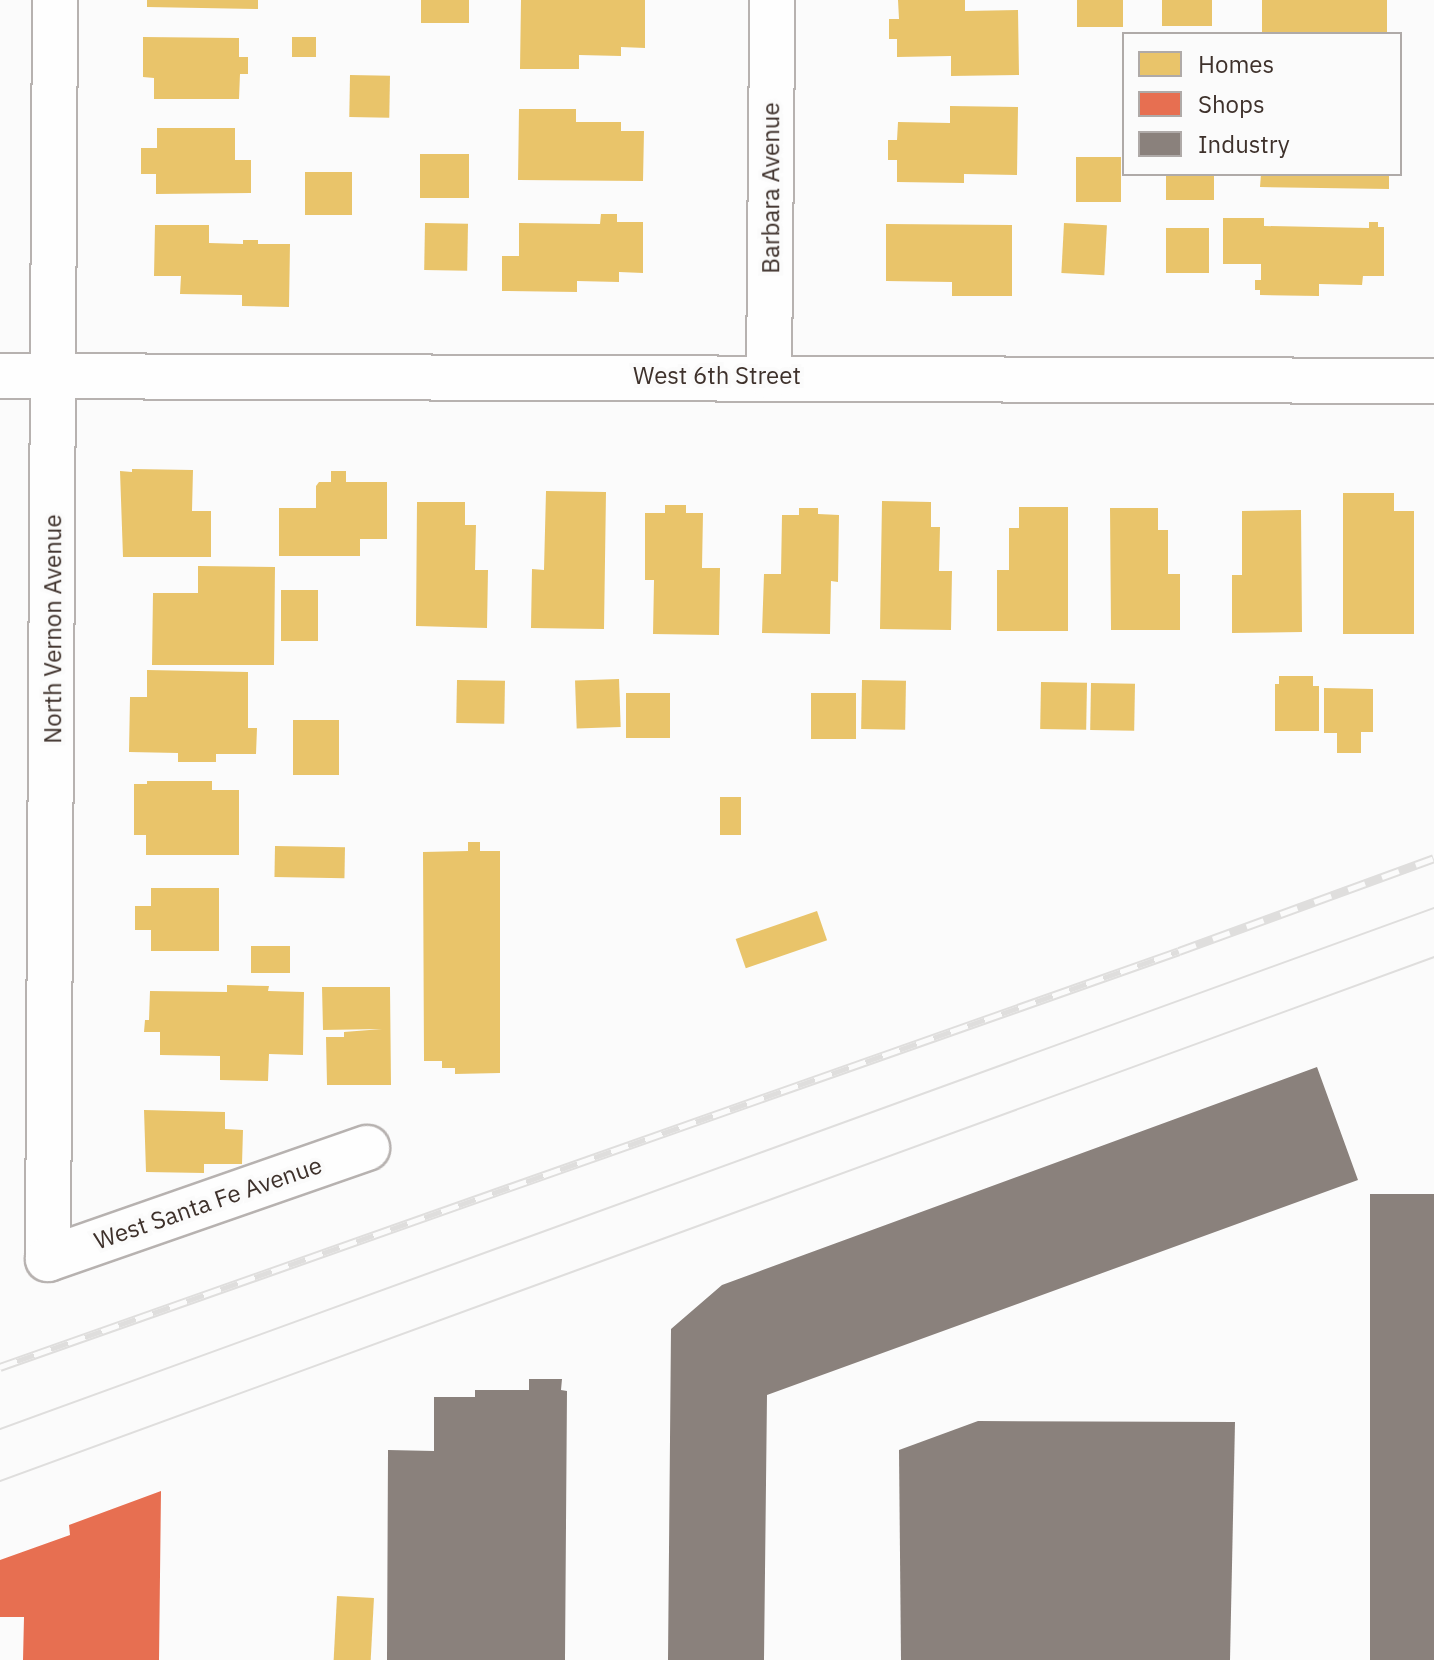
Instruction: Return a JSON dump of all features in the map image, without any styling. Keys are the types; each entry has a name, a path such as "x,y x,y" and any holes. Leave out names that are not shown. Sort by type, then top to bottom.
{"street":[{"name":"North Vernon Avenue","path":"48,1259 55,0"},
{"name":"Barbara Avenue","path":"769,376 772,0"},
{"name":"West 6th Street","path":"0,376 769,376 1434,381"},
{"name":"West Santa Fe Avenue","path":"48,1259 367,1148"}],"building: Homes":[{"path":"147,0 258,0 258,9 147,7"},
{"path":"421,0 469,0 469,23 421,23"},
{"path":"521,0 645,0 645,48 621,47 621,56 579,55 579,69 520,69"},
{"path":"898,0 965,0 965,11 1018,10 1019,75 951,76 951,56 897,57 897,39 889,39 889,19 899,19"},
{"path":"1077,0 1123,0 1123,27 1077,27"},
{"path":"1162,0 1212,0 1212,26 1162,26"},
{"path":"1262,0 1387,0 1387,32 1262,32"},
{"path":"143,37 239,38 239,57 248,57 248,74 240,74 239,99 154,99 154,78 143,77"},
{"path":"292,37 316,37 316,57 292,57"},
{"path":"350,75 390,76 389,118 349,117"},
{"path":"950,106 1018,107 1017,175 964,174 964,183 897,182 897,160 888,160 888,140 897,140 898,122 950,123"},
{"path":"519,109 576,109 576,122 621,122 621,131 644,131 643,181 518,180"},
{"path":"157,128 235,128 235,160 251,160 251,193 156,194 156,174 141,174 141,148 157,148"},
{"path":"420,154 469,154 469,198 420,198"},
{"path":"1076,157 1121,157 1121,202 1076,202"},
{"path":"305,172 352,172 352,215 305,215"},
{"path":"1166,176 1214,176 1214,200 1166,200"},
{"path":"1261,176 1389,176 1389,189 1260,187"},
{"path":"601,214 617,214 617,222 643,222 643,273 619,272 619,282 577,281 577,292 502,291 502,256 519,256 519,223 600,224"},
{"path":"1223,218 1264,218 1264,226 1369,228 1369,222 1378,222 1378,227 1384,227 1384,276 1363,276 1362,285 1319,284 1319,296 1260,295 1260,290 1255,290 1255,280 1261,280 1261,264 1223,264"},
{"path":"425,223 468,224 467,271 424,270"},
{"path":"1064,223 1107,225 1104,275 1061,273"},
{"path":"886,224 1012,225 1012,296 952,296 952,282 886,281"},
{"path":"155,225 209,225 209,243 243,244 243,240 258,240 258,244 290,244 289,307 242,306 242,295 180,294 181,276 154,276"},
{"path":"1166,228 1209,228 1209,273 1166,273"},
{"path":"132,469 193,470 192,511 211,511 211,557 123,557 120,471 132,472"},
{"path":"331,471 346,471 346,482 387,482 387,539 360,539 360,556 279,556 279,508 316,508 316,486 319,482 331,482"},
{"path":"546,491 606,492 604,629 531,628 532,569 544,570"},
{"path":"1343,493 1394,493 1394,511 1414,511 1414,634 1343,634"},
{"path":"882,501 931,502 931,527 940,527 939,571 952,571 951,630 880,629"},
{"path":"417,502 465,502 465,525 476,525 475,570 488,570 487,628 416,626"},
{"path":"665,505 686,505 686,513 703,513 702,568 720,568 719,635 653,634 654,580 645,580 645,513 665,513"},
{"path":"1019,507 1068,507 1068,631 997,631 997,570 1009,570 1009,528 1019,528"},
{"path":"799,508 818,508 818,514 839,515 838,582 831,581 830,634 762,633 764,574 781,574 782,515 799,515"},
{"path":"1110,508 1158,508 1158,530 1168,530 1168,574 1180,574 1180,630 1111,630"},
{"path":"1301,510 1302,632 1232,633 1232,575 1242,575 1242,511"},
{"path":"198,566 275,567 274,665 152,665 153,593 198,593"},
{"path":"281,590 318,590 318,641 281,641"},
{"path":"147,670 248,672 248,728 257,728 256,754 216,754 216,762 178,762 178,753 129,752 130,697 147,697"},
{"path":"1279,676 1313,676 1313,686 1319,686 1319,731 1275,731 1275,684 1279,684"},
{"path":"619,679 621,727 577,729 575,681"},
{"path":"457,680 505,681 504,724 456,723"},
{"path":"862,680 906,681 905,730 861,729"},
{"path":"1041,682 1087,683 1086,730 1040,729"},
{"path":"1091,683 1135,684 1134,731 1090,730"},
{"path":"1324,688 1373,689 1373,732 1361,732 1361,753 1337,753 1337,733 1324,733"},
{"path":"626,693 670,693 670,738 626,738"},
{"path":"811,693 856,693 856,739 811,739"},
{"path":"293,720 339,720 339,775 293,775"},
{"path":"147,781 212,781 212,790 239,790 239,855 146,855 146,835 134,835 134,784 147,784"},
{"path":"720,797 741,797 741,835 720,835"},
{"path":"468,842 480,842 480,851 500,851 500,1073 455,1074 455,1068 442,1068 442,1061 424,1061 423,852 468,851"},
{"path":"275,846 345,847 344,878 274,877"},
{"path":"151,888 219,888 219,951 151,951 151,930 135,930 135,906 151,906"},
{"path":"817,911 827,940 746,968 736,939"},
{"path":"251,946 290,946 290,973 251,973"},
{"path":"227,985 269,986 268,991 304,992 303,1055 269,1054 268,1081 220,1080 220,1056 160,1055 160,1032 144,1032 145,1020 149,1020 150,991 227,992"},
{"path":"322,987 390,987 391,1085 327,1085 326,1037 344,1037 344,1032 382,1029 323,1030"},
{"path":"144,1110 225,1112 225,1129 243,1130 242,1164 204,1164 204,1173 146,1172"},
{"path":"337,1596 374,1598 371,1660 334,1660"}],"building: Shops":[{"path":"161,1491 159,1660 23,1660 24,1617 0,1617 0,1560 70,1535 69,1525"}],"building: Industry":[{"path":"1317,1067 1358,1180 767,1395 764,1660 668,1660 671,1329 722,1285"},
{"path":"1370,1194 1434,1194 1434,1660 1370,1660"},
{"path":"529,1379 562,1379 561,1390 567,1391 565,1660 387,1660 388,1450 434,1451 434,1397 475,1397 475,1390 529,1390"},
{"path":"978,1421 1235,1422 1230,1660 901,1660 899,1450"}],"tram line":[{"path":"0,1429 1434,908"},
{"path":"0,1481 1434,957"}],"railway":[{"path":"0,1367 1434,858"}]}
